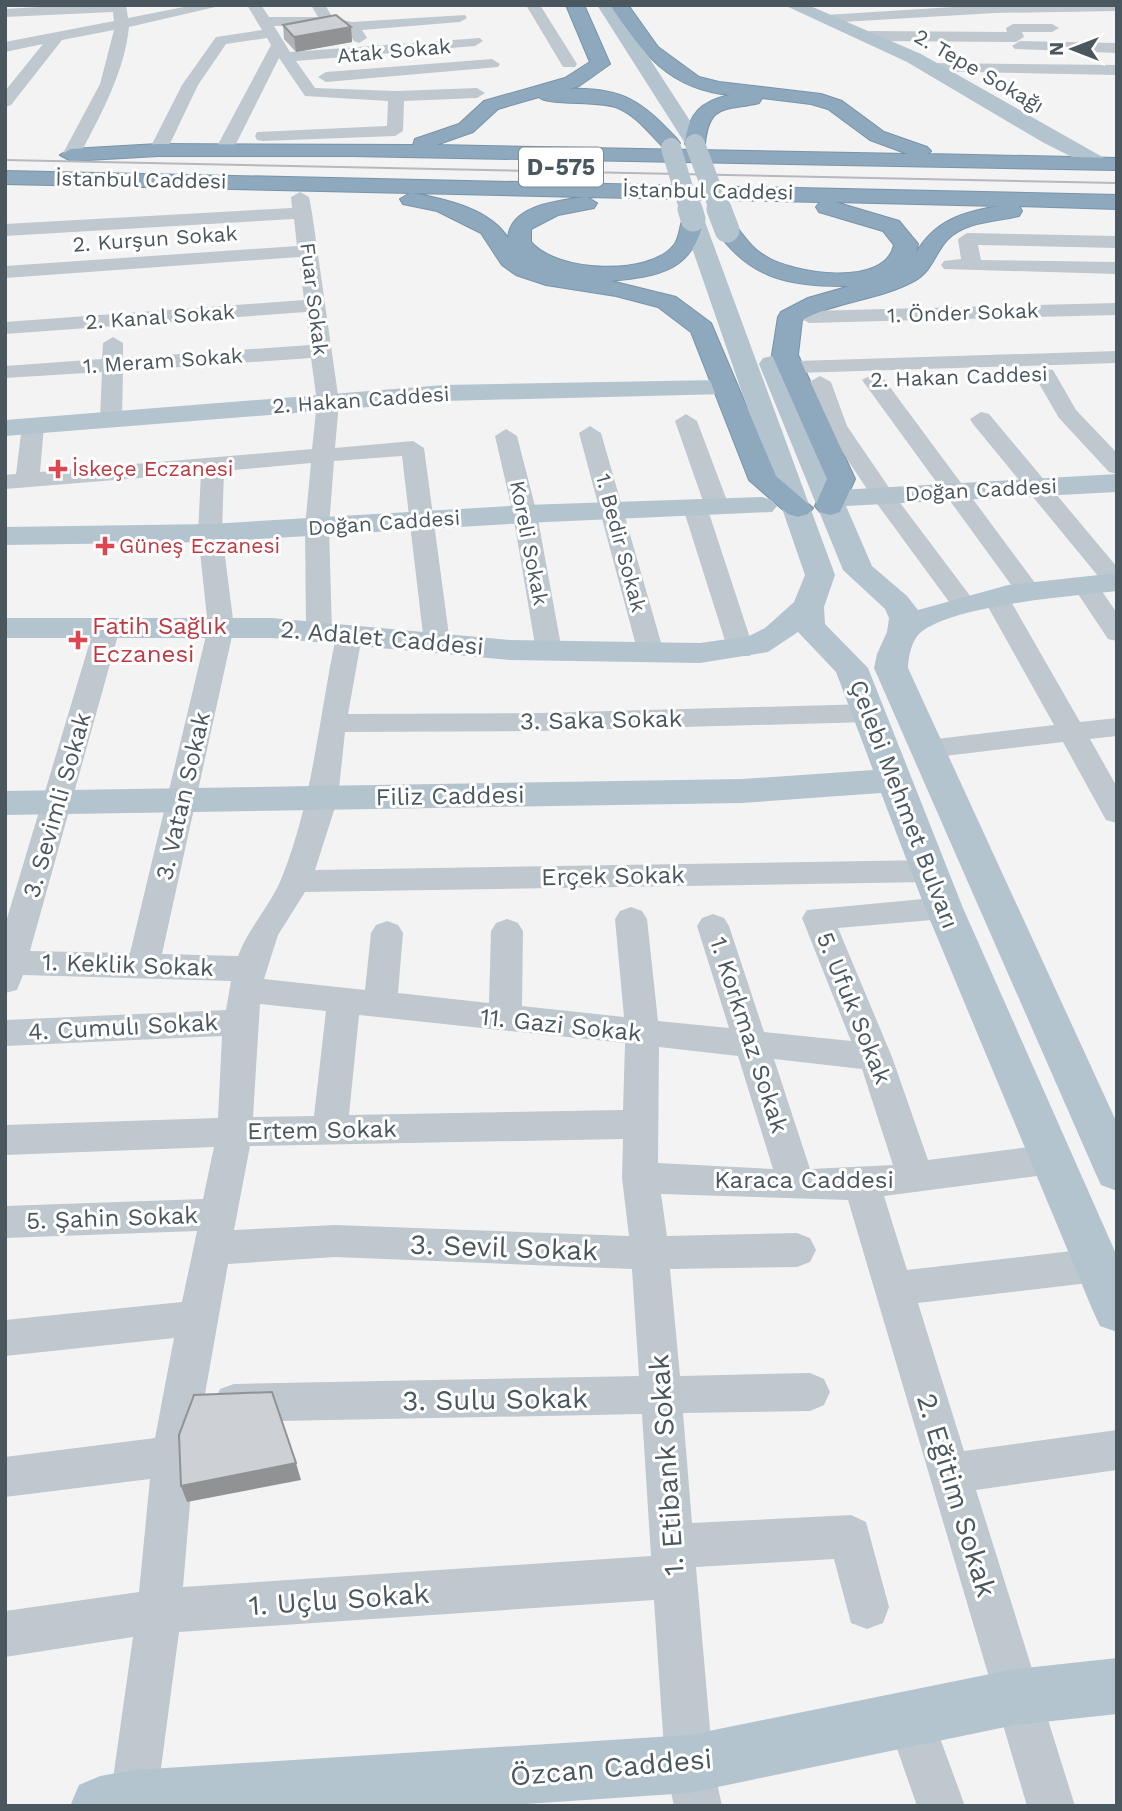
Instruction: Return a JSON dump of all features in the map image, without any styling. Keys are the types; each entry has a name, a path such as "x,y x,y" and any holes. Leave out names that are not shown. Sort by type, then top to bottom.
{"highway":[{"path":"351,150 443,138 466,128 491,104 555,88 590,73 600,64 599,57 575,5"},
{"path":"619,5 651,51 692,81 718,88 814,98 835,105 877,136 903,147 967,161"},
{"path":"594,154 537,146 505,128 505,112 527,101 555,96 617,100 643,114 670,143"},
{"path":"695,144 695,127 701,114 713,105 748,99 803,102 822,108 838,120 840,136 812,152 746,157"},
{"path":"1051,139 1058,146 1059,163"},
{"path":"71,155 158,150 351,150 1059,163 1112,168"},
{"name":"İstanbul Caddesi","path":"44,155 566,167 1112,168"},
{"name":"İstanbul Caddesi","path":"5,177 1117,204"},
{"path":"276,182 444,206 473,217 490,228 510,260 524,270 546,278 617,289 667,302 702,328 764,480 809,504 841,479 785,355 790,317 836,295 896,281 915,271 945,230 996,213 1053,206"},
{"path":"361,194 641,198 807,204 1117,204"},
{"path":"641,198 549,209 531,216 520,227 519,243 533,259 561,270 624,273 654,266 681,253 688,240 693,219"},
{"path":"727,230 754,261 798,277 832,280 864,277 890,270 902,260 906,244 891,226 853,213 807,204"}],"main road":[{"name":"Çelebi Mehmet Bulvarı","path":"590,5 670,143 693,219 809,504 893,614 891,668 1108,1130 1117,1172"},
{"path":"606,5 695,144 727,230 743,284"},
{"name":"2. Tepe Sokağı","path":"793,5 870,36 931,68 1051,139 1112,168"},
{"name":"Çelebi Mehmet Bulvarı","path":"760,332 809,504 820,575 807,622 815,635 832,647 851,668 944,908 1117,1311"},
{"name":"2. Hakan Caddesi","path":"5,428 444,393 717,388"},
{"name":"Doğan Caddesi","path":"5,536 210,533 525,514 809,504 954,491 1117,483"},
{"path":"749,648 776,635 829,587 844,585 893,614 958,606 1029,592 1116,582"},
{"path":"832,647 864,647 893,614"},
{"name":"2. Adalet Caddesi","path":"5,628 221,627 549,651 651,653 832,647"},
{"name":"Filiz Caddesi","path":"5,803 742,792 894,780"},
{"name":"Özcan Caddesi","path":"117,1803 693,1785 910,1720 1016,1696 1117,1686"}],"street":[{"path":"5,47 123,25 189,8 216,5"},
{"path":"254,5 299,79 311,93 396,96 477,93"},
{"path":"318,5 328,21"},
{"path":"378,5 389,24"},
{"path":"533,5 569,64"},
{"path":"5,13 120,6 123,25 110,80 71,155"},
{"path":"825,19 893,10 1113,6"},
{"path":"224,150 275,39 328,21 352,26 389,24 456,12 475,40 367,50"},
{"path":"352,26 367,50"},
{"path":"870,36 1016,37 1013,28 1070,28 1084,47 1092,70"},
{"path":"5,35 93,31"},
{"path":"5,102 57,37"},
{"path":"158,150 190,85 221,40 275,39 367,50 377,53 388,72"},
{"name":"Atak Sokak","path":"299,79 388,72 495,69 475,40"},
{"path":"889,46 1117,48"},
{"path":"931,68 1117,70"},
{"path":"263,136 395,131 396,96"},
{"name":"Fuar Sokak","path":"5,230 302,205 328,402 317,527 334,634 332,723 323,798 296,881 262,933 246,994 235,1132 181,1404 173,1456 159,1611 117,1803"},
{"path":"972,265 967,239 1117,242"},
{"name":"2. Kurşun Sokak","path":"5,272 308,251"},
{"path":"950,265 1117,268"},
{"name":"2. Kanal Sokak","path":"5,328 315,305"},
{"name":"1. Önder Sokak","path":"809,317 1117,309"},
{"path":"916,314 940,370"},
{"path":"111,418 114,321"},
{"name":"1. Meram Sokak","path":"5,372 321,351"},
{"path":"958,606 836,426 806,377 1117,357"},
{"name":"2. Hakan Caddesi","path":"806,377 873,380 940,370 1045,375 1117,373"},
{"path":"1045,375 1067,413 1117,467"},
{"path":"873,380 1029,592"},
{"path":"981,419 1116,582"},
{"path":"686,421 706,507 749,648"},
{"path":"33,426 16,481 323,453 413,448 437,643"},
{"name":"1. Bedir Sokak","path":"590,433 651,653"},
{"name":"Koreli Sokak","path":"506,436 525,514 549,651"},
{"name":"3. Vatan Sokak","path":"144,964 221,627 210,533 213,464"},
{"path":"1085,585 1117,633"},
{"path":"996,598 1117,813"},
{"name":"3. Sevimli Sokak","path":"7,968 107,628"},
{"name":"3. Saka Sokak","path":"332,723 539,722 869,713"},
{"path":"928,749 1117,727"},
{"name":"Erçek Sokak","path":"296,881 930,871"},
{"name":"5. Ufuk Sokak","path":"916,1178 875,1057 818,918 944,908"},
{"name":"1. Etibank Sokak","path":"631,919 642,1034 640,1178 650,1252 693,1785"},
{"name":"1. Korkmaz Sokak","path":"713,926 797,1185"},
{"path":"505,1019 507,931"},
{"path":"380,1005 387,933"},
{"name":"1. Keklik Sokak","path":"7,968 144,964 246,994"},
{"name":"11. Gazi Sokak","path":"246,994 344,1001 875,1057"},
{"name":"4. Cumulı Sokak","path":"5,1033 246,994"},
{"path":"330,1130 344,1001"},
{"name":"Ertem Sokak","path":"5,1140 235,1132 639,1124"},
{"name":"Karaca Caddesi","path":"640,1178 797,1185 862,1184 1052,1159"},
{"name":"2. Eğitim Sokak","path":"862,1184 1051,1806"},
{"name":"5. Şahin Sokak","path":"5,1222 215,1231"},
{"name":"3. Sevil Sokak","path":"215,1231 335,1241 650,1252 797,1250"},
{"path":"894,1289 1097,1265"},
{"path":"5,1338 199,1318"},
{"name":"3. Sulu Sokak","path":"181,1404 810,1392"},
{"path":"952,1473 1117,1450"},
{"path":"5,1477 173,1456"},
{"name":"1. Uçlu Sokak","path":"5,1634 159,1611 674,1562 851,1537 867,1607"},
{"path":"910,1720 941,1806"}],"building":[{"path":"336,15 351,27 294,37 283,25"},
{"path":"272,1392 296,1463 181,1486 179,1435 194,1395"}],"tram line":[{"path":"5,160 1117,183"}],"place":[{"name":"İskeçe Eczanesi","path":"58,469"},
{"name":"Güneş Eczanesi","path":"105,546"},
{"name":"Fatih Sağlık Eczanesi","path":"78,640"}]}
